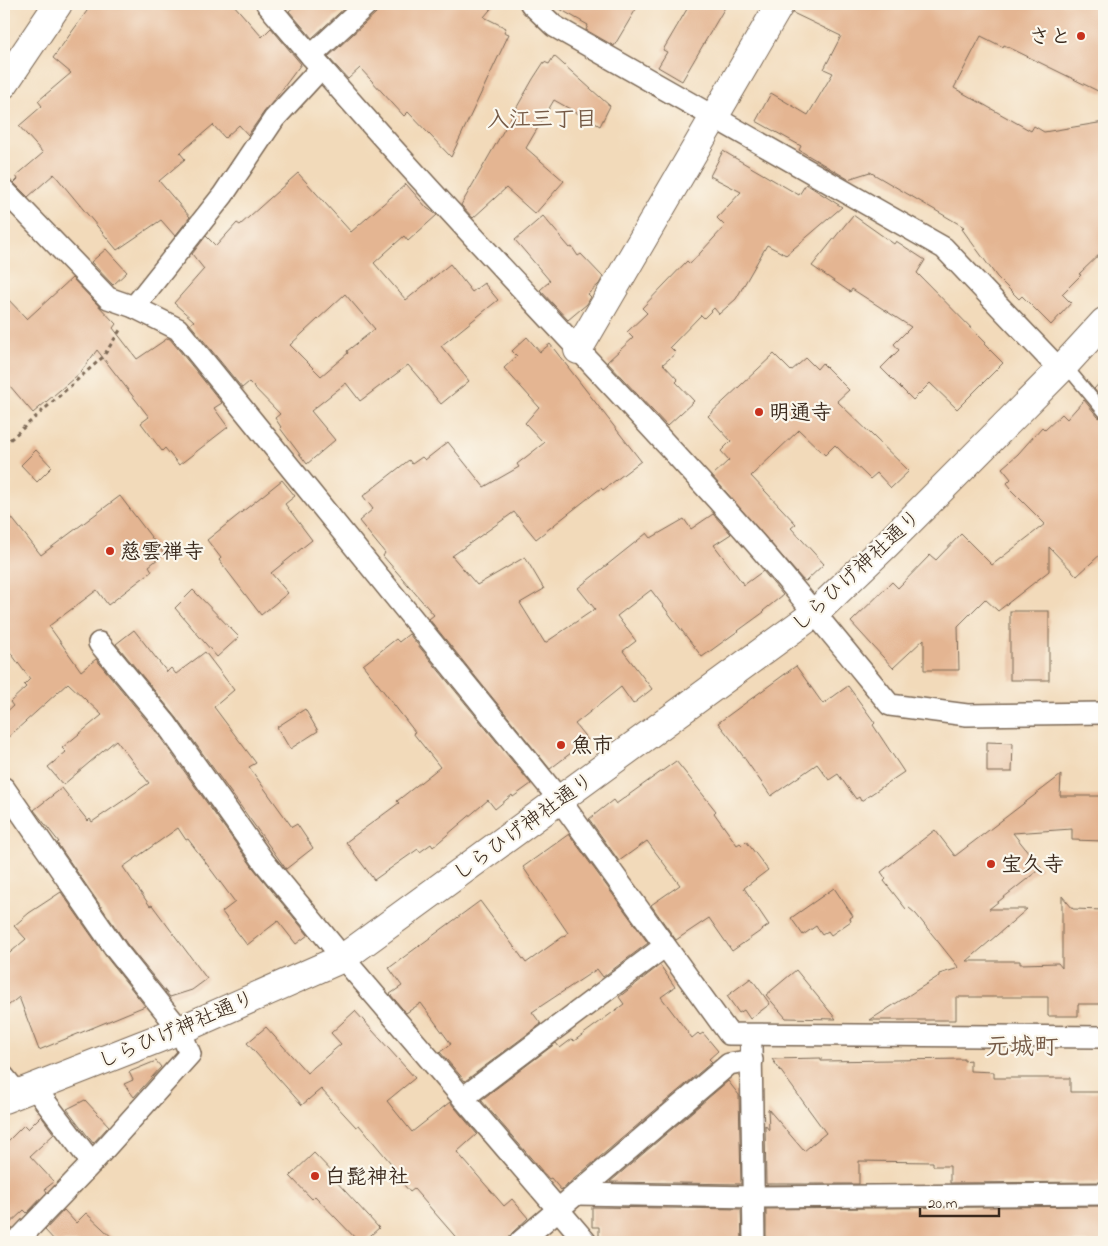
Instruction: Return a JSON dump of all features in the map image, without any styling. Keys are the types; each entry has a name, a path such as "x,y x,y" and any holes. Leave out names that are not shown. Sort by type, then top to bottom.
{"street":[{"path":"4,84 58,4"},
{"path":"267,4 316,62 711,494 815,613 890,705 968,715 1104,713"},
{"path":"134,307 223,195 274,119 316,62 367,4"},
{"path":"531,4 554,26 944,248 1062,367"},
{"path":"578,350 780,4"},
{"path":"4,190 108,298 134,307 178,329 559,799 730,1034 1104,1037"},
{"name":"しらひげ神社通り","path":"15,1089 180,1030 342,958 815,613 886,545 1104,322"},
{"path":"98,643 167,725 264,862 342,958 586,1242"},
{"path":"4,788 117,951 180,1030 190,1054 20,1240"},
{"path":"463,1098 666,946"},
{"path":"751,1034 755,1197 754,1242"},
{"path":"520,1242 728,1064 752,1060"},
{"path":"15,1089 92,1163"},
{"path":"576,1194 755,1197 1104,1194"}],"lane":[{"path":"1062,367 1104,412"}],"path":[{"path":"4,444 103,357 134,307"}],"building":[{"path":"92,4 233,4 262,37 271,28 301,64 248,135 239,125 225,138 213,125 180,153 185,159 159,181 190,217 175,236 161,220 117,250 54,174 28,197 14,183 18,179 16,176 43,153 19,126 42,106 38,101 71,73 53,58"},
{"path":"297,4 349,4 312,38 289,11"},
{"path":"379,4 495,4 484,17 506,28 504,32 509,34 451,157 408,112 404,116 360,68 348,79 328,57 376,13"},
{"path":"551,4 639,4 614,46 586,30 588,25"},
{"path":"690,4 727,4 682,81 658,67 667,52 663,50"},
{"path":"796,4 1095,4 1104,8 1104,94 1004,45 1003,47 981,36 954,88 1031,131 1034,126 1044,132 1104,122 1104,250 1079,274 1081,275 1062,294 1071,303 1051,325 1022,296 1019,299 997,277 962,229 964,227 870,172 848,179 799,150 801,146 756,121 771,93 808,115 833,73 824,69 841,36 793,13"},
{"path":"554,56 610,106 600,126 554,100 526,148 564,181 535,214 506,188 473,218 461,205 533,79 544,62 549,64"},
{"path":"723,151 799,195 806,184 842,207 786,255 767,245 736,299 719,314 714,308 704,318 701,315 670,347 676,353 663,364 678,380 676,382 694,401 667,426 607,362 633,338 627,332 647,313 642,308 687,261 690,264 725,226 717,218 741,192 710,176"},
{"path":"298,173 351,232 406,184 427,208 437,215 408,241 404,236 374,263 406,300 450,264 472,292 484,283 498,300 441,346 469,381 441,404 408,365 360,401 346,383 311,411 335,440 307,464 280,428 275,418 280,414 249,382 242,388 190,324 194,321 174,303 204,269 192,254 206,236 216,246 237,223 240,225","holes":["345,294 375,329 347,351 348,353 321,376 290,345"]},
{"path":"853,215 894,244 896,241 925,260 917,273 986,343 984,344 1003,363 957,409 930,383 913,400 881,368 899,350 894,344 911,327 852,289 850,292 812,266"},
{"path":"543,216 570,248 572,247 578,256 581,254 603,277 599,284 588,294 591,297 587,304 568,320 540,290 550,281 515,240"},
{"path":"106,249 127,272 113,285 91,262"},
{"path":"72,278 116,324 113,328 137,359 168,338 170,339 222,403 214,408 228,427 179,465 165,448 162,451 141,423 149,417 97,350 80,373 33,413 4,379 4,295 27,319"},
{"path":"527,337 540,352 550,344 641,461 603,490 601,488 536,539 514,512 452,556 477,585 525,557 544,589 520,603 545,643 595,609 578,588 647,533 651,538 684,519 691,529 713,514 731,534 714,545 744,585 763,571 783,595 764,612 702,657 651,590 617,616 636,641 623,651 652,689 633,704 621,687 575,724 588,740 550,769 429,619 434,615 383,556 385,553 359,521 373,509 363,496 409,460 412,464 422,457 425,460 448,442 484,487 519,467 517,464 544,443 525,423 539,407 504,368 517,356 512,351"},
{"path":"774,354 791,371 806,358 817,369 822,363 849,390 837,401 909,471 891,488 877,473 870,479 835,445 825,455 799,430 751,476 796,524 791,528 824,564 806,581 803,580 712,476 729,460 721,451 731,441 708,416"},
{"path":"1104,378 1104,401 1094,389"},
{"path":"1084,400 1098,417 1104,419 1104,551 1077,576 1049,547 1049,571 998,611 985,599 958,626 959,670 924,670 924,639 893,668 851,622 892,582 898,588 930,555 936,560 961,534 992,565 1045,524 1010,489 1007,483 1011,479 1002,468 1018,454 1042,427 1045,430 1062,414 1067,419"},
{"path":"36,450 52,467 37,482 21,465"},
{"path":"282,480 295,496 285,504 312,540 271,573 288,593 261,615 219,560 221,558 207,540"},
{"path":"120,496 164,554 149,566 152,571 108,605 97,590 49,626 81,671 96,659 157,733 254,869 308,935 296,944 278,921 247,945 222,912 235,902 178,828 123,867 150,906 152,905 207,979 192,990 170,997 127,944 57,843 59,842 34,810 62,788 88,821 90,819 92,822 149,783 116,740 63,785 48,767 66,752 62,748 102,715 68,683 4,741 4,714 13,706 10,702 26,687 24,685 30,679 4,644 4,508 41,555"},
{"path":"193,590 239,637 217,657 175,608"},
{"path":"1010,611 1049,611 1049,680 1010,680"},
{"path":"134,630 167,672 171,668 176,674 205,652 234,690 214,707 256,763 249,767 292,827 297,824 313,848 286,869 177,718 116,644"},
{"path":"409,634 531,784 513,797 512,795 495,809 488,800 433,847 431,844 420,852 418,849 374,880 346,842 399,803 397,801 440,767 363,665 396,639 399,642"},
{"path":"796,666 823,704 848,686 875,723 873,725 904,772 861,801 859,797 856,799 838,774 829,780 817,764 771,796 718,723"},
{"path":"305,709 318,731 290,749 277,727"},
{"path":"987,742 1013,743 1012,772 987,772"},
{"path":"676,761 716,811 714,813 737,845 740,843 742,845 746,841 768,870 744,888 769,925 732,951 709,918 676,940 651,905 680,885 647,841 619,861 589,819 613,800 616,804"},
{"path":"1061,775 1060,796 1104,796 1104,841 1072,840 1072,829 1013,833 1041,868 989,909 1027,909 967,961 1020,961 1020,964 1058,963 1062,968 1062,896 1073,909 1104,910 1104,1004 1078,1004 1078,1016 1048,1016 1048,997 956,997 956,1020 870,1020 939,976 939,974 959,968 916,914 908,907 906,909 884,881 886,879 881,872 935,830 955,856"},
{"path":"569,834 648,943 603,977 597,969 532,1012 541,1024 465,1081 440,1052 451,1044 421,1003 406,1013 390,994 402,986 389,968 480,901 526,963 568,933 523,867"},
{"path":"834,888 853,916 850,918 851,921 831,935 828,931 822,935 816,926 803,935 791,918"},
{"path":"61,892 107,958 145,1006 39,1050 19,997 4,1009 4,958 26,939 14,926 29,913"},
{"path":"660,965 675,987 661,997 692,1038 698,1033 700,1035 703,1033 718,1051 709,1059 712,1062 561,1190 551,1178 549,1179 481,1100 556,1043 560,1048 572,1039 574,1041 624,1004 619,997"},
{"path":"796,970 836,1019 786,1018 766,995"},
{"path":"751,978 770,1004 750,1019 744,1010 739,1013 727,996"},
{"path":"355,1011 415,1078 387,1101 412,1132 450,1102 477,1134 457,1152 504,1206 512,1199 528,1218 512,1233 508,1242 460,1242 414,1189 410,1192 392,1171 395,1168 359,1125 356,1127 321,1089 302,1105 247,1043 266,1027 307,1073 341,1044 331,1033"},
{"path":"821,1058 821,1061 964,1059 964,1061 970,1060 970,1071 994,1072 994,1078 1070,1078 1070,1092 1104,1092 1104,1182 950,1183 950,1166 933,1166 933,1162 859,1161 859,1184 766,1184 765,1125 769,1130 768,1109 804,1151 826,1133 772,1059"},
{"path":"156,1061 161,1067 134,1097 124,1084 133,1080 129,1072"},
{"path":"728,1081 739,1095 741,1184 610,1182"},
{"path":"85,1100 109,1126 93,1143 67,1109"},
{"path":"41,1116 54,1134 30,1156 54,1182 45,1189 47,1192 27,1213 24,1210 4,1229 4,1145 24,1125 28,1129"},
{"path":"314,1153 336,1176 334,1179 379,1228 363,1242 359,1242 315,1196 312,1199 290,1176"},
{"path":"1104,1206 1104,1242 955,1240 955,1242 766,1242 766,1209"},
{"path":"592,1207 741,1209 742,1242 599,1242 599,1227 592,1227"},
{"path":"64,1210 76,1223 86,1213 117,1242 56,1242 45,1230"}],"place":[{"name":"さと","path":"1081,36"},
{"name":"明通寺","path":"759,412"},
{"name":"慈雲禅寺","path":"110,551"},
{"name":"魚市","path":"561,745"},
{"name":"宝久寺","path":"991,864"},
{"name":"白髭神社","path":"315,1176"}],"district":[{"name":"入江三丁目","path":"542,118"},
{"name":"元城町","path":"1022,1046"}]}
